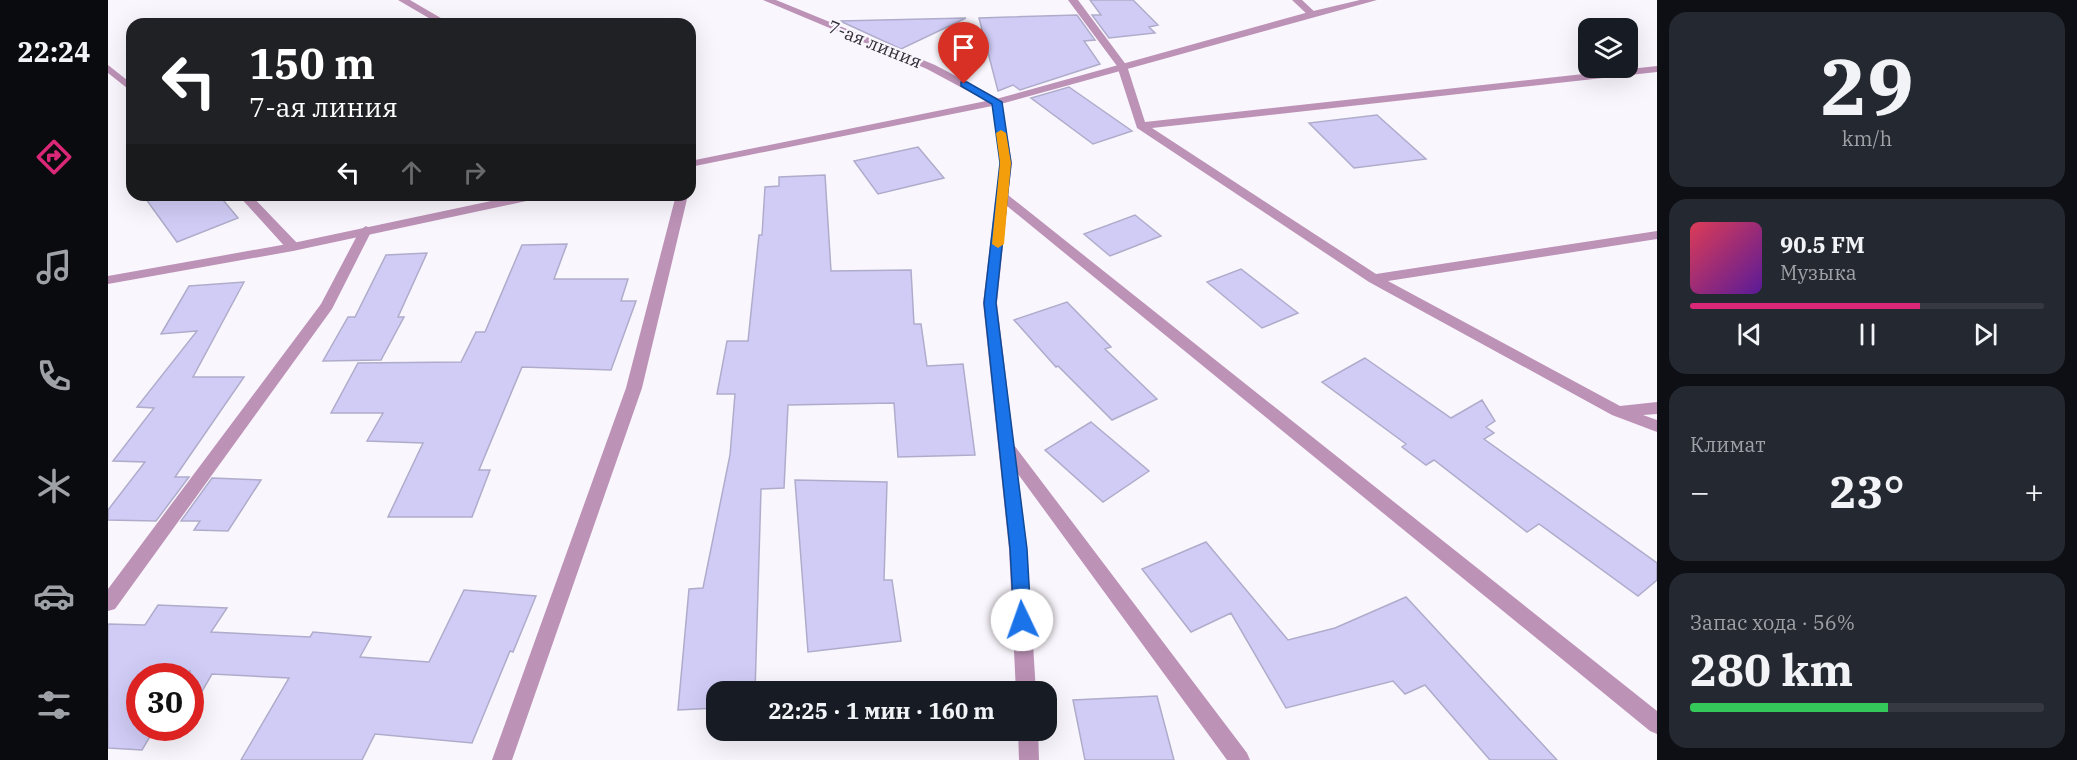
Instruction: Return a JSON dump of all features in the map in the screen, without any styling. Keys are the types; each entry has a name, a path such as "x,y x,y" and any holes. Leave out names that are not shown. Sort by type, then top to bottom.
{"street":[{"path":"403,0 435,18"},
{"name":"7-ая линия","path":"768,0 931,67 997,102"},
{"path":"1073,0 1122,66 1141,126 1374,279 1617,411 1657,426"},
{"path":"1297,0 1312,14"},
{"path":"696,163 997,102 1312,14 1372,0"},
{"path":"108,68 126,84"},
{"path":"1141,126 1657,69"},
{"path":"997,102 1006,163 990,303 1018,549 1025,681"},
{"path":"1002,196 1657,724"},
{"path":"250,201 292,247"},
{"path":"108,280 292,247 507,201"},
{"path":"502,760 634,388 681,201"},
{"path":"108,603 327,306 366,230"},
{"path":"1374,279 1657,236"},
{"path":"1617,411 1657,408"},
{"path":"1006,446 1240,760"},
{"path":"1028,741 1029,760"}],"building":[{"path":"1090,0 1133,0 1158,25 1149,27 1155,33 1109,38 1092,15 1101,15"},
{"path":"1077,15 1095,40 1084,41 1100,64 1020,90 1013,85 998,91 979,18"},
{"path":"966,18 901,49 840,21"},
{"path":"1069,87 1132,131 1093,144 1031,98"},
{"path":"1377,115 1426,159 1354,168 1309,123"},
{"path":"918,147 944,178 878,194 854,161"},
{"path":"825,175 831,271 911,270 914,324 921,324 927,366 963,364 975,455 898,457 894,403 788,405 784,488 761,489 755,681 706,681 706,709 678,710 689,589 703,588 730,455 735,394 717,394 727,341 748,341 759,235 762,235 765,187 779,186 779,177"},
{"path":"147,201 224,201 238,218 177,242"},
{"path":"1135,215 1161,236 1110,256 1084,234"},
{"path":"567,244 554,279 628,279 621,301 636,301 611,370 522,367 479,470 490,470 472,517 388,517 423,443 367,441 383,413 331,413 358,363 461,362 476,332 485,332 522,245"},
{"path":"427,253 398,317 404,317 381,360 323,361 348,317 355,317 386,255"},
{"path":"1241,269 1298,313 1262,328 1207,282"},
{"path":"244,282 193,377 244,377 175,477 189,477 156,521 108,520 108,510 145,462 113,461 154,408 137,407 197,331 161,334 189,286"},
{"path":"1067,302 1111,347 1105,349 1157,399 1112,420 1058,366 1056,367 1014,320"},
{"path":"1365,358 1451,418 1482,400 1495,421 1486,427 1494,433 1484,439 1657,563 1657,580 1638,596 1539,524 1527,532 1434,460 1426,465 1402,447 1406,444 1322,382"},
{"path":"1091,422 1149,471 1103,502 1045,450"},
{"path":"212,478 261,480 228,531 194,530 200,521 181,521"},
{"path":"795,480 887,482 884,580 892,580 901,641 808,652"},
{"path":"1206,542 1288,640 1335,628 1406,597 1557,760 1490,760 1425,685 1405,694 1393,681 1286,708 1231,613 1191,632 1142,569"},
{"path":"464,590 536,596 513,652 510,651 472,743 375,734 362,760 241,760 289,678 212,674 204,688 204,663 126,663 126,741 147,741 142,750 108,748 108,624 145,625 158,605 227,608 211,632 310,637 313,632 371,637 360,657 429,662"},
{"path":"1157,696 1174,760 1085,760 1073,700"}],"slow traffic":[{"path":"998,244 1006,163 1001,133"}],"route":[{"path":"964,84 997,102 1006,163 997,259 990,303 1018,549 1022,620"}]}
